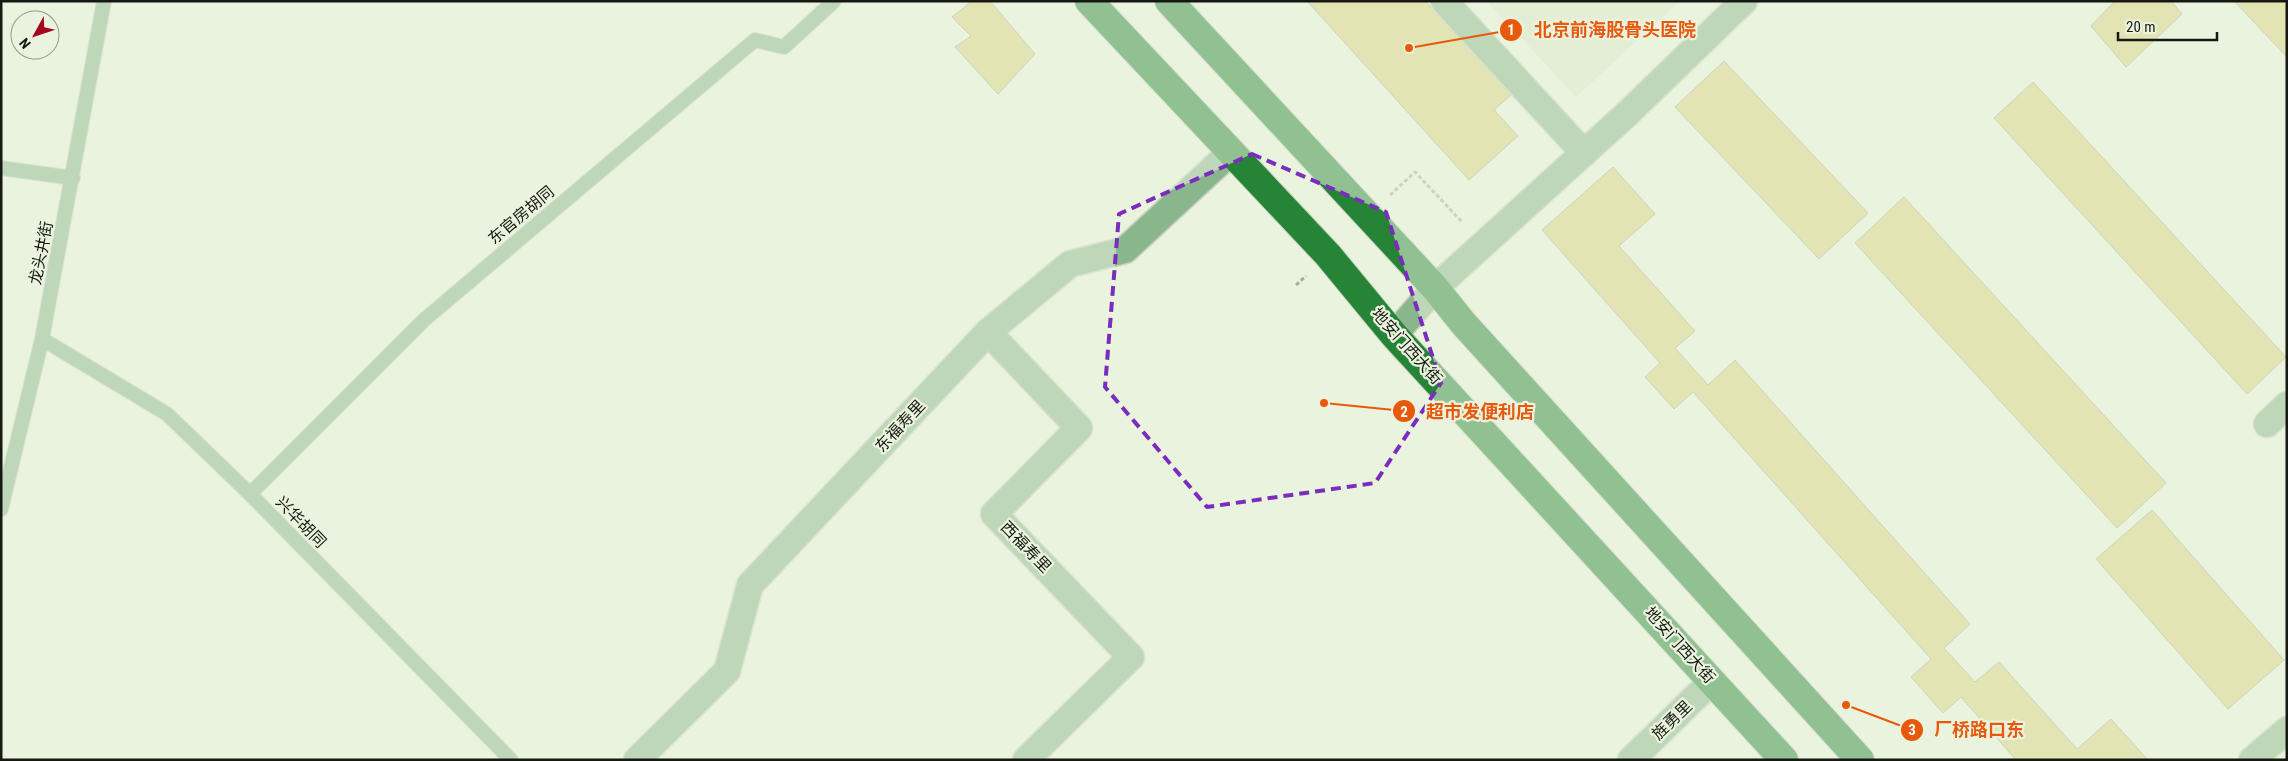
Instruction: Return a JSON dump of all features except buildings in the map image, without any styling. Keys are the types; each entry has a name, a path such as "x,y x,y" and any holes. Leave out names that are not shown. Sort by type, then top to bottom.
{"main road":[{"name":"地安门西大街","path":"1089,1 1328,255 1394,335 1784,760"},
{"path":"1170,1 1435,288 1469,330 1860,760"}],"street":[{"path":"1444,1 1584,153"},
{"path":"1394,335 1435,288 1584,153 1744,1"},
{"name":"东福寿里","path":"637,760 727,671 750,585 988,332 1070,264 1125,250 1230,153"},
{"name":"西福寿里","path":"988,332 1079,428 994,514 1131,657 1026,760"},
{"path":"2267,424 2287,406"},
{"name":"旌勇里","path":"1631,760 1712,681"},
{"path":"2252,760 2287,730"}],"lane":[{"name":"龙头井街","path":"1,509 42,338 73,178 104,1"},
{"name":"东官房胡同","path":"250,494 424,320 755,40 784,47 834,1"},
{"path":"1,168 73,178"},
{"name":"兴华胡同","path":"42,338 167,414 250,494 511,760"}],"highlighted area":[{"path":"1252,154 1386,212 1441,383 1375,483 1207,507 1105,387 1119,214"}],"shaded area":[{"path":"1487,1 1680,1 1576,97"}],"place":[{"name":"北京前海股骨头医院","path":"1409,48"},
{"name":"超市发便利店","path":"1324,403"},
{"name":"厂桥路口东","path":"1846,705"}]}
